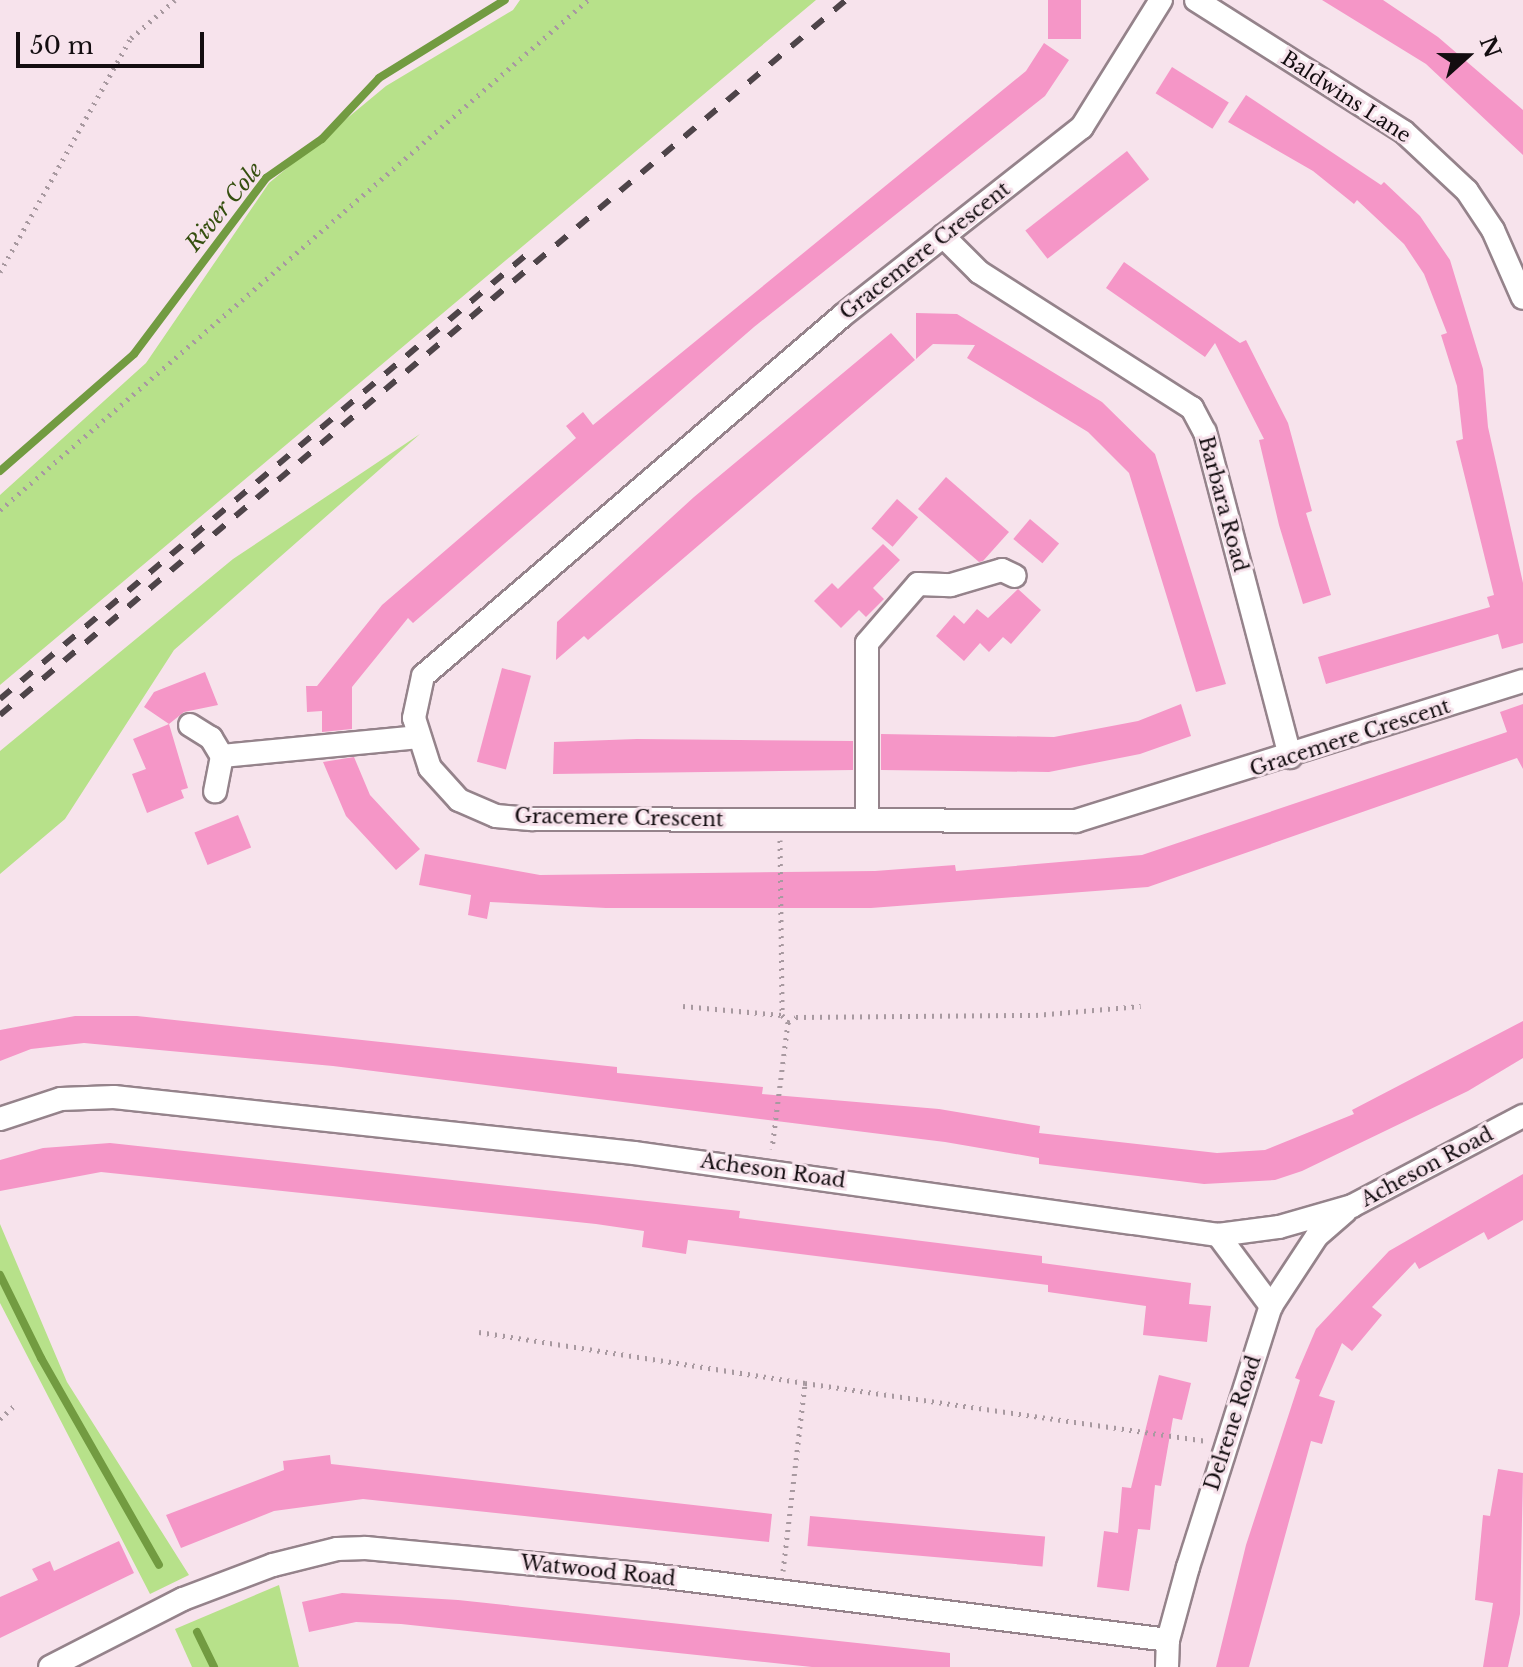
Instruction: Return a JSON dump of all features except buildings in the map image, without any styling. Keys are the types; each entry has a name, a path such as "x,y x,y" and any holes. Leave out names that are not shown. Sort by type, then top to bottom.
{"street":[{"name":"Gracemere Crescent","path":"1161,0 1082,127 943,236 452,647 423,676 416,695 419,737 430,768 444,788 496,816 1076,821 1290,757 1523,681"},
{"name":"Baldwins Lane","path":"1196,0 1404,132 1467,191 1493,230 1523,298"},
{"name":"Barbara Road","path":"943,236 979,272 1192,408 1205,432 1290,757"},
{"path":"867,820 867,643 918,584 951,585 1002,570 1015,576"},
{"path":"190,725 211,738 222,756 215,791"},
{"path":"222,756 419,737"},
{"name":"Acheson Road","path":"0,1119 61,1099 114,1097 769,1170 1218,1235 1279,1227 1352,1206 1523,1116"},
{"name":"Delrene Road","path":"1167,1667 1168,1640 1224,1445 1271,1306 1317,1236 1352,1206"},
{"path":"1218,1235 1271,1306"},
{"name":"Watwood Road","path":"50,1667 183,1599 273,1565 337,1549 407,1551 781,1591 1168,1640"}],"path":[{"path":"0,272 131,38 175,0"},
{"path":"0,510 588,0"},
{"path":"769,1170 788,1022 782,1015 780,820"},
{"path":"683,1006 782,1015"},
{"path":"788,1022 796,1017 1036,1015 1141,1006"},
{"path":"479,1332 1224,1445"},
{"path":"781,1591 805,1383"},
{"path":"0,1419 14,1406"}],"green space":[{"path":"520,0 816,0 0,685 0,495 146,363 269,183 386,86 513,10"},
{"path":"420,434 174,650 65,819 0,874 0,751 233,559"},
{"path":"0,1224 67,1382 189,1575 150,1594 0,1303"},
{"path":"279,1585 299,1667 192,1667 175,1629"}],"waterway":[{"name":"River Cole","path":"0,471 134,354 266,178 322,139 379,78 505,0"},
{"path":"0,1275 41,1358 159,1565"},
{"path":"197,1632 214,1667"}],"railway":[{"path":"0,715 846,0"},
{"path":"0,699 526,255"}]}
